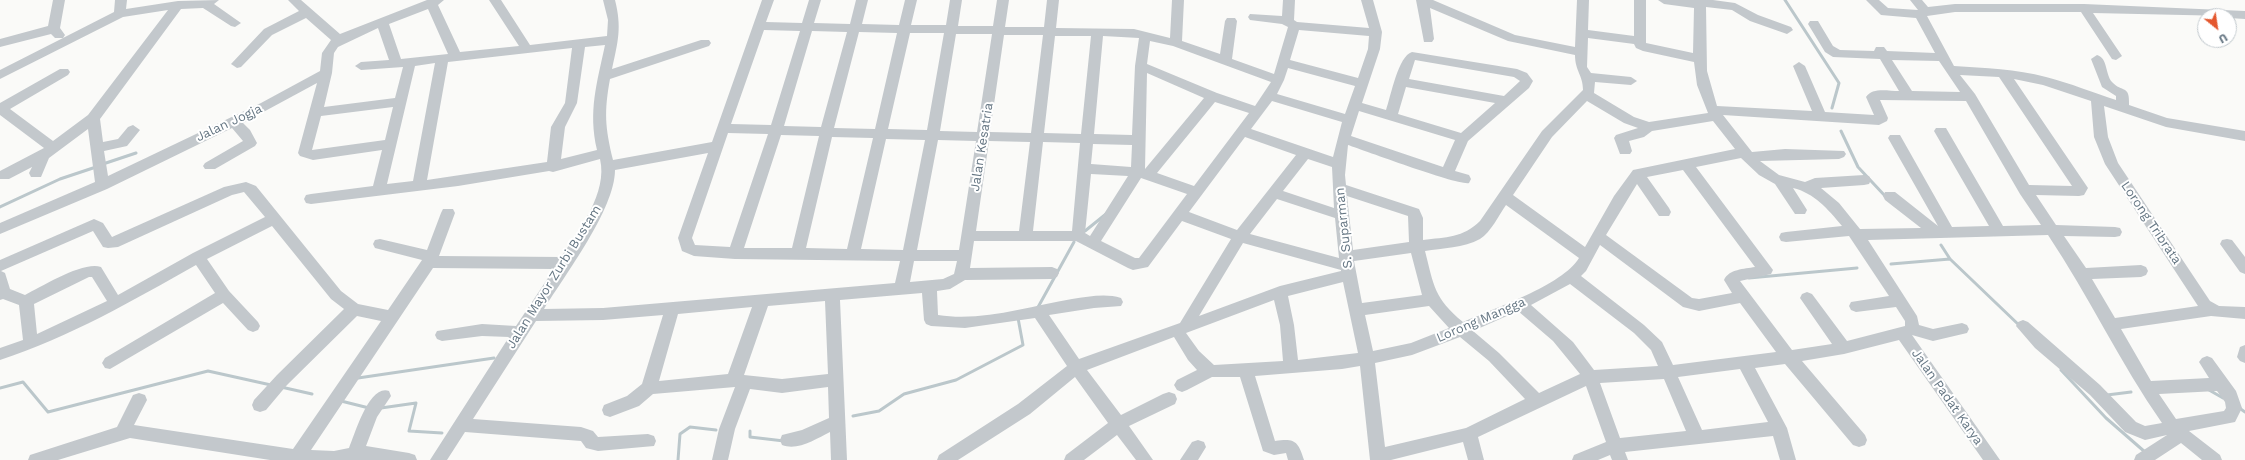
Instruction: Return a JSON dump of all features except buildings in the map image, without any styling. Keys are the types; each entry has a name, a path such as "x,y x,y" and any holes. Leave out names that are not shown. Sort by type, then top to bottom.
{"street":[{"path":"59,0 54,29 64,42"},
{"path":"120,14 121,0"},
{"path":"294,0 339,40"},
{"path":"495,0 527,49"},
{"name":"Jalan Mayor Zurbi Bustam","path":"438,460 585,232 601,202 608,176 599,115 614,20 609,0"},
{"path":"768,0 685,242 687,247 694,250 735,253 965,256"},
{"path":"735,253 776,130 815,0"},
{"path":"798,253 827,130 856,28 862,0"},
{"path":"853,254 911,0"},
{"path":"901,288 933,135 956,0"},
{"name":"Jalan Kesatria","path":"962,274 1004,0"},
{"path":"1025,236 1053,0"},
{"path":"1176,43 1178,0"},
{"path":"968,236 1078,236 1093,242 1133,264 1140,264 1146,261 1242,132 1278,80 1284,63 1291,23 1289,0"},
{"name":"S. Suparman","path":"1367,0 1374,20 1376,32 1374,49 1354,104 1344,139 1339,164 1339,188 1347,266 1367,359 1378,458"},
{"path":"1422,0 1512,38 1581,52"},
{"path":"1422,0 1428,38"},
{"path":"945,460 962,456 1076,367 1347,266 1416,245 1460,240 1475,235 1485,225 1505,198 1546,134 1587,95 1590,87 1588,77 1581,67 1583,0"},
{"path":"1640,0 1638,41 1641,46 1700,59"},
{"path":"1664,0 1735,7 1754,18 1787,30"},
{"path":"1872,0 1885,12 1923,13 1955,4 2022,4 2084,8 2097,4 2130,5 2245,15"},
{"path":"1916,0 1950,70 1970,97 2025,190 2082,274 2112,324 2147,388 2177,430 2214,460"},
{"path":"390,144 306,155 304,150 326,73 329,50 339,40 382,21 434,1 456,58"},
{"path":"0,75 120,14 209,2 222,16 235,23"},
{"path":"1700,3 1700,59 1704,85 1715,113 1747,155 1764,173 1781,182 1808,186 1815,183 1864,180"},
{"path":"4,175 48,152 93,118 178,5"},
{"path":"2084,8 2116,56"},
{"path":"237,64 268,32 308,12"},
{"path":"1254,17 1328,30 1376,32"},
{"path":"382,21 396,63"},
{"path":"1225,61 1231,21"},
{"path":"1814,24 1829,49 1834,53 1880,50 1943,57"},
{"path":"759,26 1144,34 1176,43 1278,80"},
{"path":"0,43 54,29"},
{"path":"1078,236 1097,33"},
{"path":"1583,33 1638,41"},
{"path":"1143,173 1140,140 1141,66 1144,34"},
{"path":"360,66 456,58 612,40"},
{"path":"553,166 558,127 572,102 579,43"},
{"path":"605,76 705,43"},
{"path":"1880,50 1908,96"},
{"path":"1391,116 1408,60 1416,56 1523,76 1526,79 1526,83 1463,138 1447,174"},
{"path":"419,186 442,59"},
{"path":"2096,59 2106,84 2123,94 2122,106"},
{"path":"379,190 410,62"},
{"path":"1284,63 1362,84"},
{"path":"1141,66 1212,96 1257,111"},
{"path":"1799,66 1820,115"},
{"path":"1950,70 2003,73 2046,81 2097,97 2166,122 2245,136"},
{"path":"48,152 1,109 64,72"},
{"name":"Jalan Jogja","path":"0,229 102,185 266,106 326,73"},
{"path":"2003,73 2081,188 2079,191 2025,190"},
{"path":"1588,77 1631,81"},
{"path":"1402,82 1506,101"},
{"path":"1587,95 1629,120 1648,127 1672,125 1715,113 1820,115 1879,120 1882,118 1873,96 1970,97"},
{"path":"1093,242 1143,173 1212,96"},
{"path":"1273,97 1349,120"},
{"name":"Lorong Tribrata","path":"2097,97 2101,137 2112,164 2205,305 2212,310"},
{"path":"316,112 400,102"},
{"path":"1354,104 1463,138"},
{"path":"93,118 92,146 102,185"},
{"path":"210,166 250,143 245,133 234,121"},
{"path":"1408,122 1475,128"},
{"path":"1625,151 1621,138 1639,134 1648,127"},
{"path":"725,128 827,130 881,134 1140,140"},
{"path":"92,146 122,143 133,130"},
{"path":"1242,132 1339,164"},
{"path":"1941,132 1999,231"},
{"path":"1895,138 1943,233"},
{"path":"1344,139 1464,179"},
{"path":"311,199 419,186 553,166 718,146"},
{"path":"36,173 48,152"},
{"path":"1181,328 1188,320 1240,237 1305,153"},
{"path":"1664,212 1638,174 1686,164 1747,155 1839,154"},
{"path":"1686,164 1766,269 1765,271 1732,278 1743,297 1789,357 1859,440"},
{"path":"1084,169 1143,173 1196,192"},
{"name":"Lorong Mangga","path":"1209,371 1246,372 1291,366 1342,363 1367,359 1412,349 1461,330 1520,304 1551,289 1571,277 1581,267 1623,193 1638,174"},
{"path":"1781,182 1800,210"},
{"name":"Jalan Padat Karya","path":"1808,186 1828,202 1854,233 1900,301 1912,320 1907,331 1990,460"},
{"path":"0,266 94,224 98,226 108,243 113,244 240,187 251,190 336,295 354,309 393,317"},
{"path":"1339,188 1414,213 1416,218 1416,245 1426,286 1432,300 1445,316 1494,357 1537,400"},
{"path":"1273,193 1341,215"},
{"path":"1890,196 1943,233"},
{"path":"1505,198 1534,216 1587,256"},
{"path":"295,459 393,317 430,260 448,213"},
{"path":"1180,214 1240,237 1347,266"},
{"path":"0,354 31,344 116,304 198,257 273,219"},
{"path":"1786,237 1854,233 1943,233 2052,230 2115,232"},
{"path":"1598,236 1688,303 1699,305 1743,297"},
{"path":"380,244 430,260 564,263"},
{"path":"2227,244 2245,268"},
{"path":"198,257 224,294 253,326"},
{"path":"0,277 2,293 26,301 87,272 96,271 116,304"},
{"path":"2082,274 2141,271"},
{"path":"531,315 595,314 929,286 945,284 956,280 962,274 1052,273"},
{"path":"1571,277 1652,340 1657,346 1697,437"},
{"path":"929,286 931,320 940,323 964,323 1038,310 1104,301 1116,302"},
{"path":"1280,292 1287,325 1291,366"},
{"path":"110,363 224,294"},
{"path":"832,295 836,380 836,422 839,460"},
{"path":"1807,298 1844,348"},
{"path":"1356,310 1432,300"},
{"path":"26,301 31,344"},
{"path":"720,460 762,301"},
{"path":"1856,306 1900,301"},
{"path":"1520,304 1560,336 1590,377 1617,453"},
{"path":"610,410 633,401 649,388 673,307"},
{"path":"260,405 277,385 354,309"},
{"path":"1038,310 1076,367 1145,460"},
{"path":"2112,324 2212,310 2220,313 2245,312"},
{"path":"2023,326 2041,345 2101,396 2125,421 2140,431 2152,433 2177,430 2229,417 2235,405 2207,362"},
{"path":"1181,328 1199,363 1209,371 1182,385"},
{"path":"442,335 470,330 499,329 521,333"},
{"path":"1378,458 1469,434 1537,400 1590,377 1668,372 1789,357 1844,348 1907,331 1933,335 1962,329"},
{"path":"2245,351 2243,353 2245,357"},
{"path":"1744,362 1779,428 1788,460"},
{"path":"1246,372 1269,446 1274,448 1290,447 1296,460"},
{"path":"649,388 740,381 782,386 836,380"},
{"path":"2147,388 2221,384"},
{"path":"345,457 370,414 383,396"},
{"path":"1072,460 1119,424 1169,399"},
{"path":"122,432 139,400"},
{"path":"788,440 804,437 836,422"},
{"path":"460,425 581,434 587,436 592,443 598,444 648,441"},
{"path":"1580,460 1697,437 1779,428"},
{"path":"2148,457 2177,430"},
{"path":"36,460 122,432 139,432 295,459 345,457 372,454 409,460"},
{"path":"1469,434 1476,460"},
{"path":"1188,460 1198,447"}],"waterway":[{"path":"1785,0 1839,83 1832,108"},
{"path":"1841,131 1858,167 1886,197"},
{"path":"103,164 136,153"},
{"path":"0,207 60,179 96,167"},
{"path":"1085,231 1106,214"},
{"path":"1037,309 1074,242"},
{"path":"1941,245 1950,259"},
{"path":"1891,264 1950,259"},
{"path":"1950,259 2020,326"},
{"path":"1749,278 1857,268"},
{"path":"853,416 879,411 904,394 956,380 1023,345 1018,318"},
{"path":"358,378 494,358"},
{"path":"2061,370 2106,418 2145,452"},
{"path":"0,388 23,382 48,412 208,371 271,385"},
{"path":"281,387 312,394"},
{"path":"2209,390 2223,398"},
{"path":"2107,395 2131,392"},
{"path":"341,401 369,408"},
{"path":"381,408 416,403 409,431 442,433"},
{"path":"2238,407 2245,412"},
{"path":"678,460 680,434 690,427 716,430"},
{"path":"750,431 750,437 784,441"}]}
